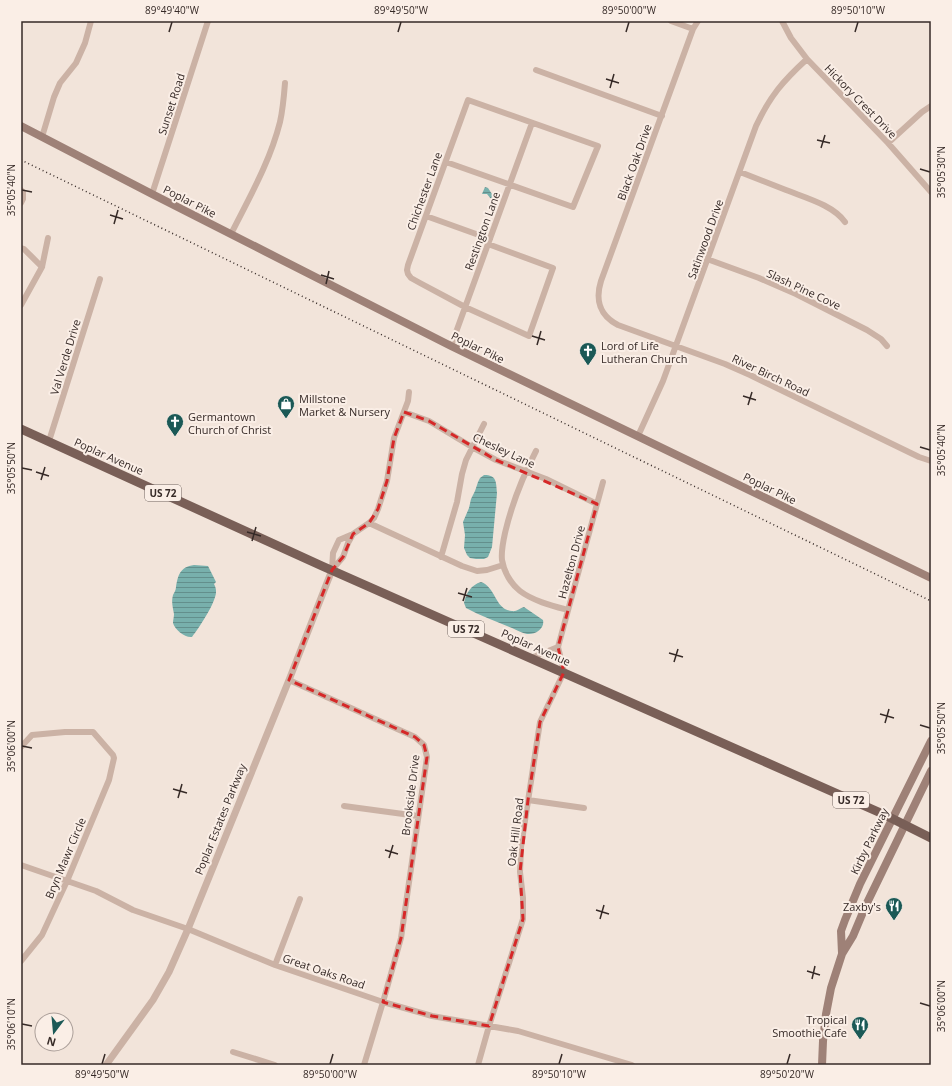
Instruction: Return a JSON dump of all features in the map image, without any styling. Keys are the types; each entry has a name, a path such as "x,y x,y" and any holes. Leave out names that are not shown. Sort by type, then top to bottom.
{"main road":[{"name":"Poplar Pike","path":"21,126 451,346 931,578"},
{"name":"Poplar Avenue","path":"21,429 332,570 892,818 931,838"},
{"name":"Kirby Parkway","path":"842,954 841,931 860,884 931,741"},
{"name":"Kirby Parkway","path":"822,1065 826,1014 831,988 842,954 853,936 866,905 931,771"}],"street":[{"path":"42,137 54,97 60,83 76,63 85,43 91,21"},
{"name":"Sunset Road","path":"152,194 208,21"},
{"path":"671,21 693,29"},
{"name":"Black Oak Drive","path":"603,312 599,299 600,285 693,29 698,21"},
{"name":"Hickory Crest Drive","path":"782,21 790,38 806,59 888,143 931,192"},
{"name":"Satinwood Drive","path":"638,436 676,347 756,126 765,108 783,82 806,59"},
{"path":"536,70 662,116"},
{"path":"231,234 264,167 273,145 280,121 285,83"},
{"name":"Chichester Lane","path":"465,307 412,278 408,274 407,270 468,100 532,123"},
{"path":"888,143 922,112 931,106"},
{"path":"446,162 573,207 598,146 532,123"},
{"name":"Restington Lane","path":"451,346 532,123"},
{"path":"740,172 826,207 837,213 846,222"},
{"path":"21,190 23,192 23,199 21,203"},
{"path":"426,216 553,268 528,336 465,307"},
{"path":"21,305 42,267 48,238"},
{"path":"21,248 24,249 42,267"},
{"name":"Slash Pine Cove","path":"707,259 759,278 796,294 867,330 881,339 887,346"},
{"name":"Val Verde Drive","path":"49,442 100,279"},
{"name":"River Birch Road","path":"603,312 610,320 618,325 750,375 918,457 931,461"},
{"path":"332,570 333,553 340,540 354,533 374,518 387,481 394,438 408,402 409,392"},
{"name":"Chesley Lane","path":"404,412 429,421 496,460 546,479 597,504"},
{"path":"440,557 457,502 466,460 484,424"},
{"path":"536,451 509,514 502,549 503,565 508,577 520,591 531,597 568,610"},
{"name":"Hazelton Drive","path":"564,672 558,647 603,482"},
{"path":"369,523 440,557 477,571 487,570 503,565"},
{"path":"332,570 342,557 354,533"},
{"name":"Poplar Estates Parkway","path":"106,1065 153,1000 169,972 188,929 289,680 332,570"},
{"path":"532,658 558,647"},
{"name":"Oak Hill Road","path":"478,1065 523,919 523,898 520,872 521,847 540,722 564,672"},
{"name":"Brookside Drive","path":"289,680 415,737 424,745 427,757 401,938 364,1065"},
{"name":"Bryn Mawr Circle","path":"21,747 32,735 65,732 93,732 113,755 114,761 109,780 67,881 42,934 21,961"},
{"path":"528,800 584,808"},
{"path":"344,806 418,816"},
{"name":"Great Oaks Road","path":"21,865 96,891 133,910 188,929 275,965 383,1002 432,1016 518,1031 622,1064 632,1065"},
{"path":"275,965 300,899"},
{"path":"233,1052 276,1065"}],"highlighted area":[{"path":"404,412 429,421 496,460 597,504 558,647 564,672 540,722 528,800 520,872 523,919 489,1026 432,1016 383,1002 401,938 427,757 424,745 415,737 289,680 332,570 343,557 353,534 369,523 378,509 387,481 394,438"}],"water":[{"path":"485,187 488,188 494,197 491,199 487,194 482,194"},
{"path":"484,475 494,478 497,493 492,547 488,557 484,559 476,559 470,558 464,548 465,535 463,522 478,482"},
{"path":"189,566 208,566 216,582 214,584 216,588 216,595 199,627 192,637 189,637 181,633 174,626 172,600 180,572"},
{"path":"481,582 490,588 499,603 506,610 515,611 524,607 543,620 541,629 533,634 525,634 466,608 464,603 466,596 474,585"}],"railway":[{"path":"21,160 931,601"}],"place":[{"name":"Lord of Life Lutheran Church","path":"588,366"},
{"name":"Millstone Market & Nursery","path":"286,419"},
{"name":"Germantown Church of Christ","path":"175,437"},
{"name":"Zaxby's","path":"894,921"},
{"name":"Tropical Smoothie Cafe","path":"860,1040"}]}
